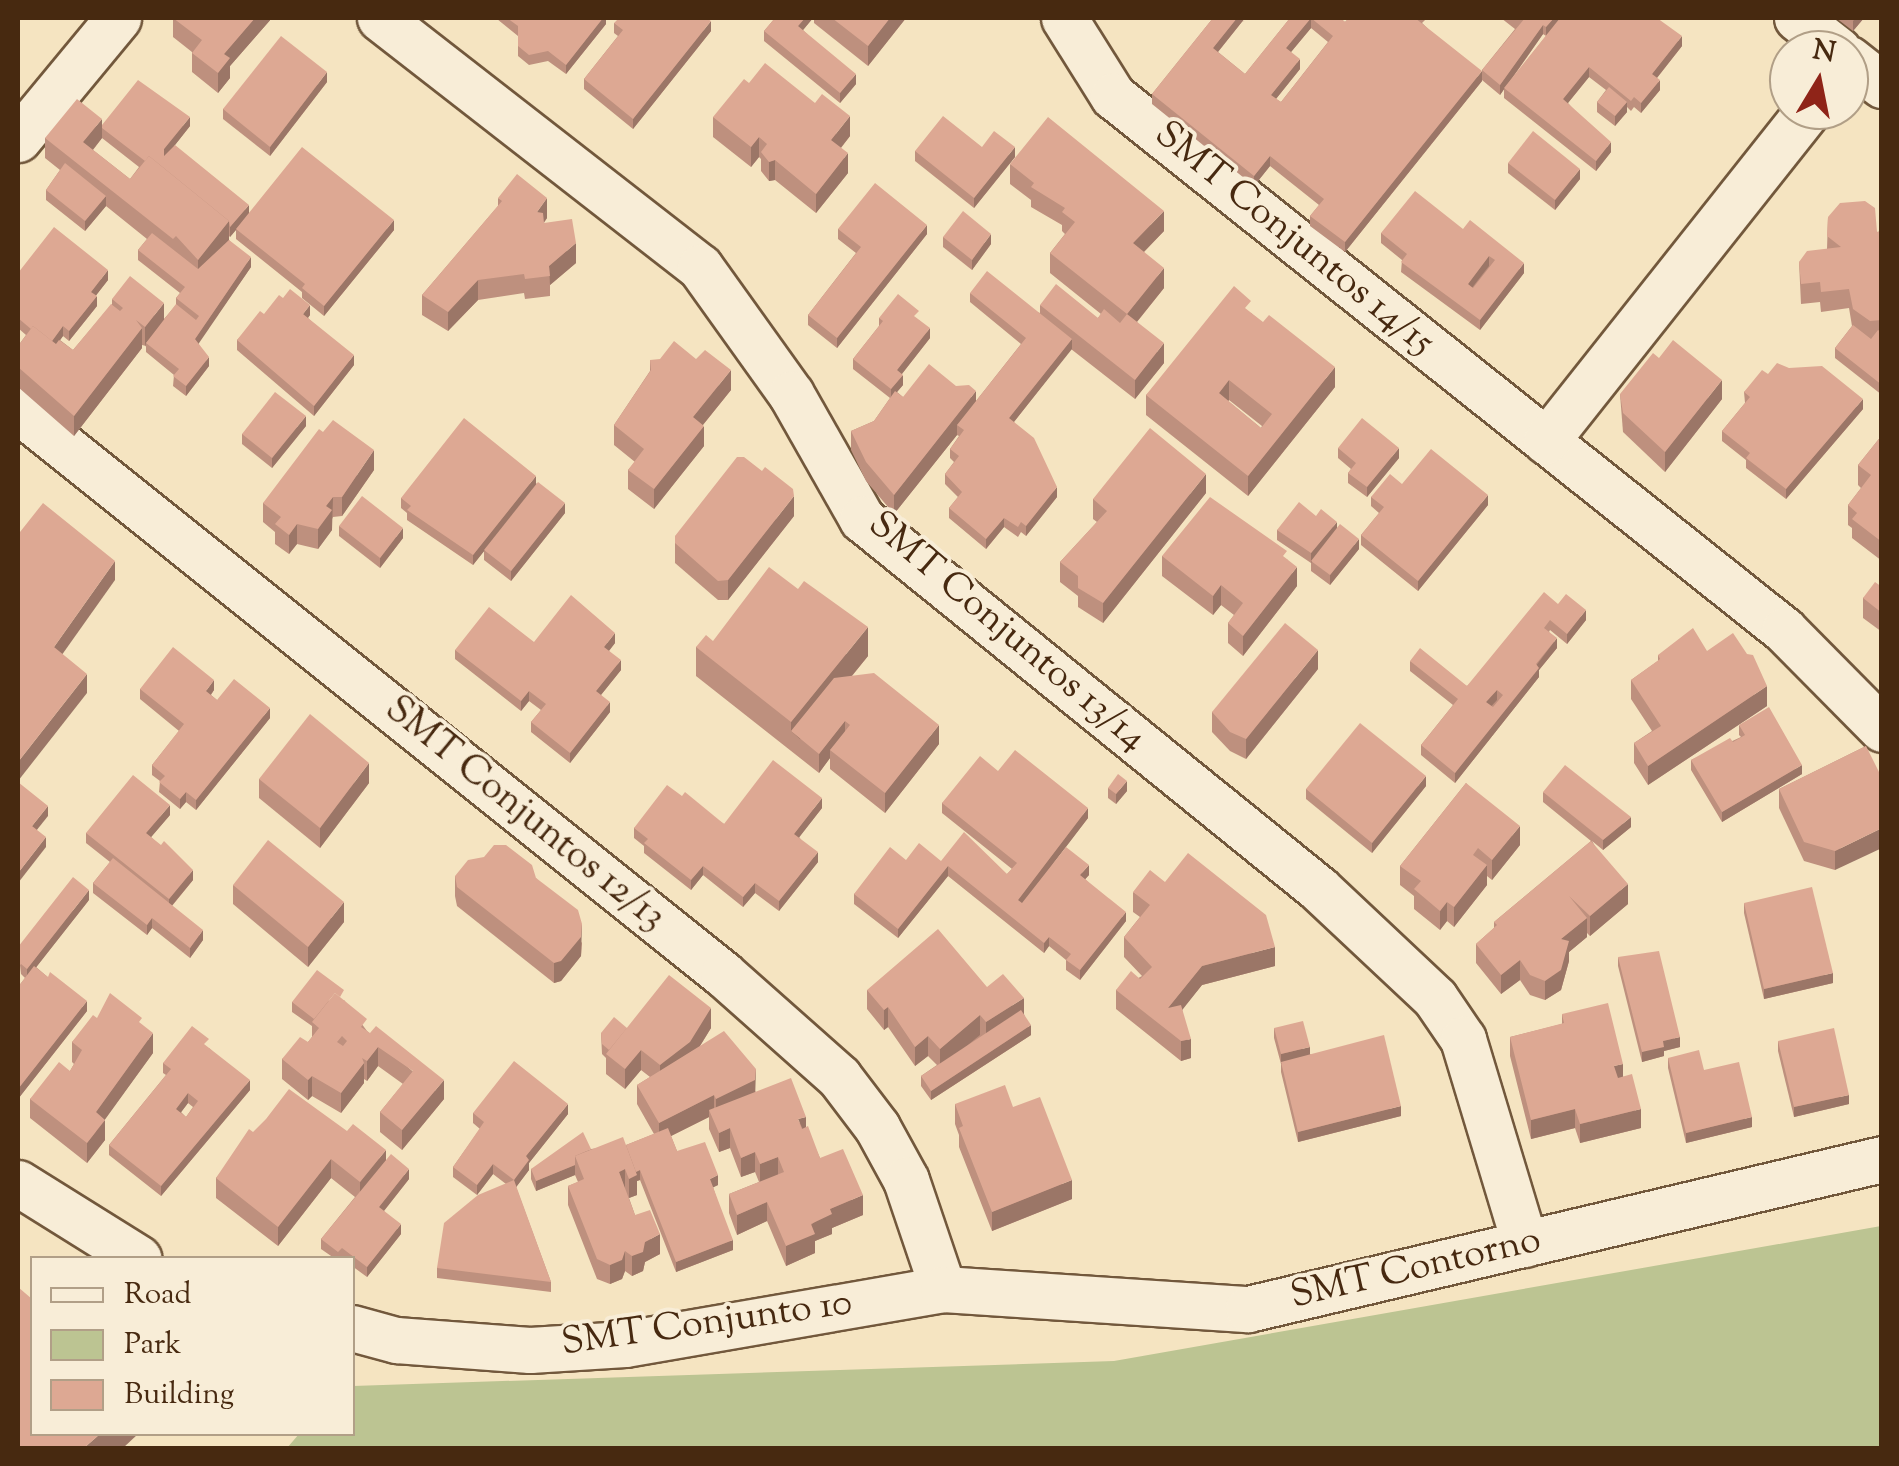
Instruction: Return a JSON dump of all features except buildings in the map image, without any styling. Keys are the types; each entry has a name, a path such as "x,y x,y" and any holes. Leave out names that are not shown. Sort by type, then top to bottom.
{"street":[{"path":"25,115 118,18"},
{"name":"SMT Conjuntos 13/14","path":"380,18 700,267 790,394 862,519 1320,889 1436,998 1463,1039 1525,1244"},
{"name":"SMT Conjuntos 14/15","path":"1064,18 1112,96 1784,630 1882,730"},
{"path":"1546,442 1792,130"},
{"name":"SMT Conjuntos 12/13","path":"18,410 708,962 840,1077 878,1128 906,1180 943,1289"},
{"name":"SMT Contorno","path":"943,1289 1248,1309 1882,1159"},
{"path":"18,1183 135,1256"},
{"name":"SMT Conjunto 10","path":"355,1329 396,1340 530,1350 587,1346 943,1289"}],"green space":[{"path":"1881,1226 1881,1448 287,1448 297,1436 355,1436 355,1386 1114,1361"}]}
